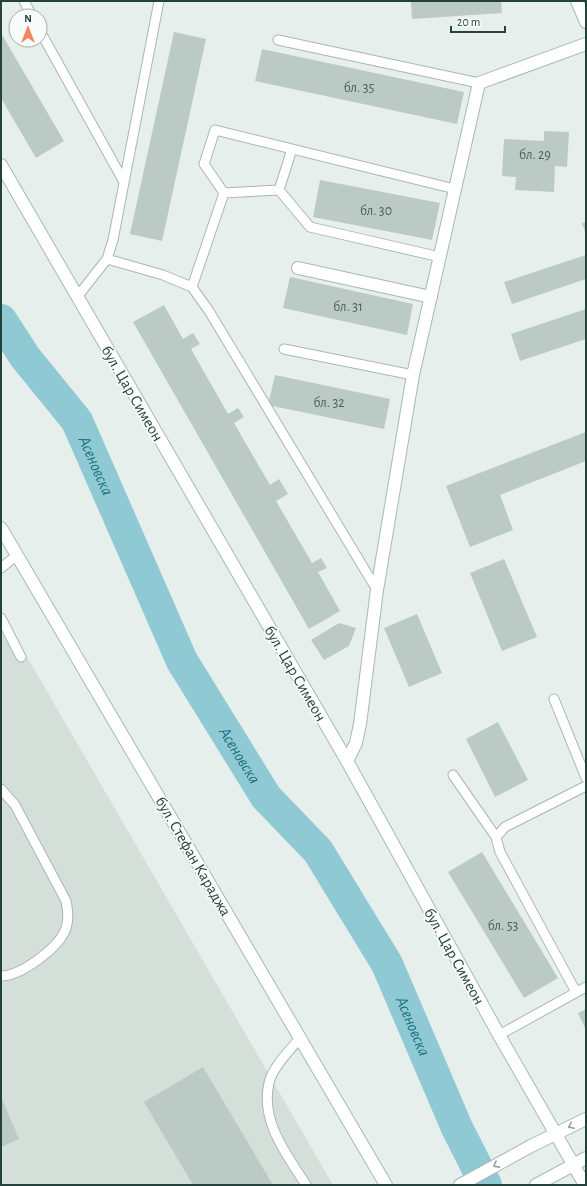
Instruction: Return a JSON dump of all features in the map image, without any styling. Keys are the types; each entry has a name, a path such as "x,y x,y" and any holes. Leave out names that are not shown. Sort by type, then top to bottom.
{"main road":[{"path":"577,1 586,22"},
{"path":"347,761 356,743 360,724 377,590 413,375 479,83 586,44"},
{"name":"бул. Цар Симеон","path":"1,165 347,761 499,1035 585,1185"},
{"path":"298,268 431,297"},
{"name":"бул. Стефан Караджа","path":"1,528 386,1185"},
{"path":"460,1185 530,1146 586,1119"},
{"path":"536,1185 586,1158"}],"lane":[{"path":"77,297 107,259 113,240 159,1"},
{"path":"278,40 479,83"},
{"path":"48,45 124,182"},
{"path":"224,193 204,164 216,130 455,189"},
{"path":"279,190 292,149"},
{"path":"224,193 279,190"},
{"path":"279,190 310,227 440,257"},
{"path":"192,287 224,193"},
{"path":"107,259 163,275 192,287 209,311 377,590"},
{"path":"284,349 413,375"},
{"path":"1,568 17,555"},
{"path":"1,618 21,657"},
{"path":"554,699 586,778"},
{"path":"453,775 496,837 500,852 576,992"},
{"path":"496,837 505,827 586,786"},
{"path":"1,789 19,812 66,900 69,914 66,929 49,952 19,972 1,976"},
{"path":"499,1035 586,987"},
{"path":"300,1038 282,1059 269,1083 268,1109 276,1136 306,1185"}],"shaded area":[{"path":"1,612 333,1185 1,1185"}],"building":[{"path":"411,1 501,1 502,13 412,19"},
{"path":"174,32 206,39 162,241 130,234"},
{"path":"1,33 8,45 8,48 10,48 64,141 36,158 1,98"},
{"path":"262,49 464,92 457,124 255,81"},
{"path":"544,131 569,132 567,167 555,166 554,192 515,190 516,177 502,176 504,139 544,141"},
{"path":"320,180 440,203 432,240 313,217"},
{"path":"586,222 586,234 582,223"},
{"path":"586,255 586,279 512,304 504,282"},
{"path":"290,277 413,304 407,335 283,308"},
{"path":"164,305 183,339 193,333 200,344 191,349 228,414 238,408 244,417 234,423 270,485 279,479 288,494 276,501 312,563 321,558 327,568 318,572 340,611 309,629 133,322"},
{"path":"586,309 586,339 520,361 511,334"},
{"path":"275,375 390,399 384,429 268,405"},
{"path":"586,432 586,461 500,495 513,530 470,547 446,486"},
{"path":"504,559 537,637 502,651 470,573"},
{"path":"417,614 442,673 409,687 384,628"},
{"path":"339,623 356,628 349,646 324,660 311,640"},
{"path":"498,722 528,780 495,797 466,739"},
{"path":"482,852 558,978 524,998 448,872"},
{"path":"586,1009 586,1030 578,1013"},
{"path":"203,1067 273,1185 193,1185 144,1102"},
{"path":"1,1097 19,1139 1,1147"}],"waterway":[{"name":"Асеновска","path":"1,320 25,357 77,421 182,661 266,797 318,851 387,964 457,1128 486,1185"}]}
